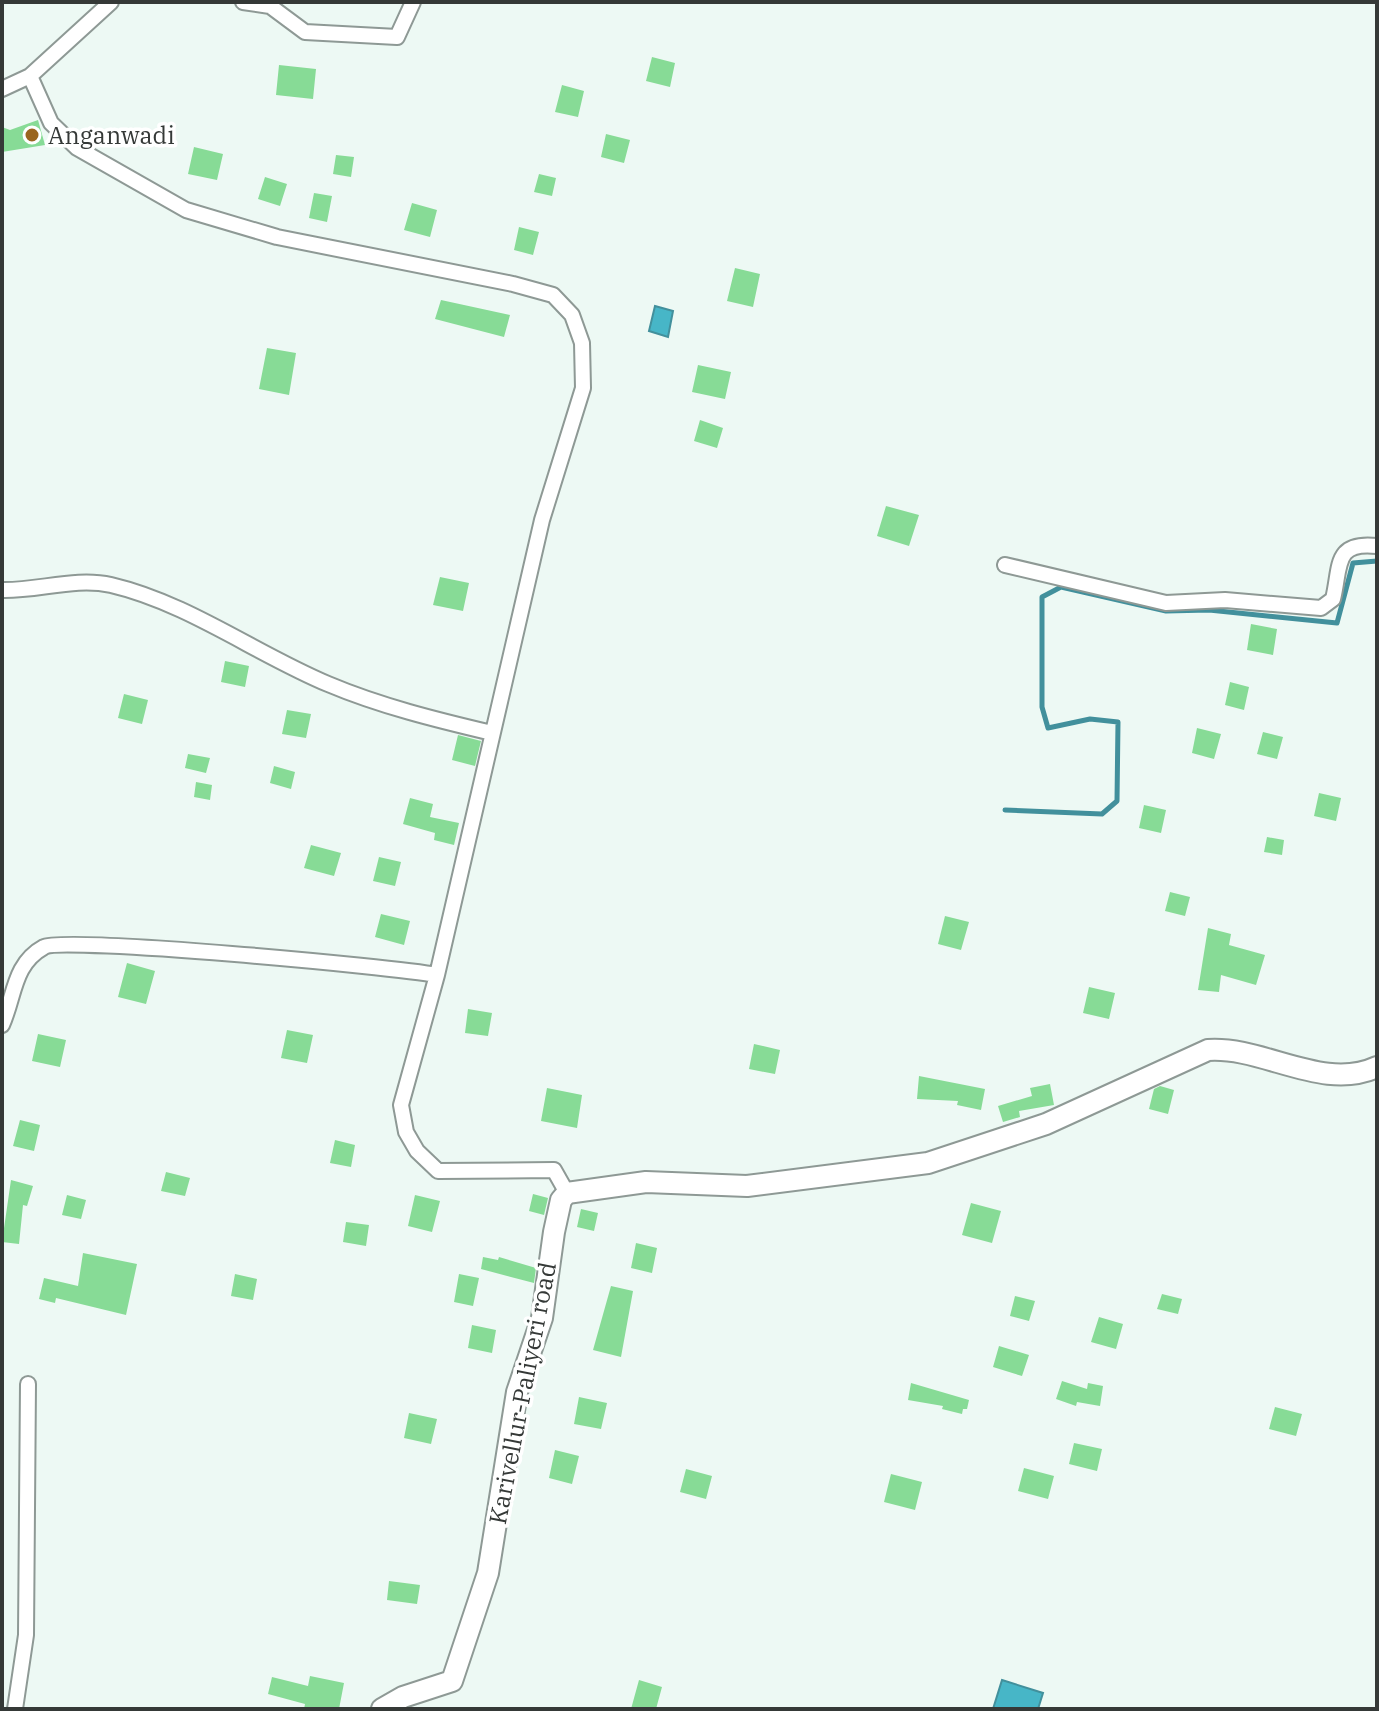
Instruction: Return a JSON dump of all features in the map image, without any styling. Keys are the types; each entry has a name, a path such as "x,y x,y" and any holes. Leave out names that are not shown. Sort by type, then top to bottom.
{"main road":[{"path":"567,1193 646,1182 747,1186 928,1163 1046,1124 1208,1050 1229,1048 1333,1075 1377,1067"},
{"name":"Karivellur-Paliyeri road","path":"382,1709 403,1697 452,1681 488,1573 517,1392 542,1318 554,1232 561,1200 567,1193"}],"street":[{"path":"2,89 30,76 111,2"},
{"path":"243,2 270,6 305,32 397,37 413,2"},
{"path":"30,76 51,123 77,148 186,210 277,237 513,284 553,295 572,315 582,343 583,388 542,520 437,975 401,1105 411,1142 438,1171 554,1170 567,1193"},
{"path":"1005,565 1166,603 1225,600 1321,608 1333,599 1339,558 1348,549 1360,544 1377,546"},
{"path":"2,590 86,582 110,585 152,598 328,684 435,719 492,733"},
{"path":"2,1025 16,977 30,956 48,944 136,946 437,975"},
{"path":"15,1709 26,1635 28,1384"}],"water":[{"path":"655,306 673,311 668,337 649,331"},
{"path":"1002,1680 1043,1693 1038,1709 993,1709"}],"building":[{"path":"652,57 675,63 670,87 646,81"},
{"path":"279,65 316,69 313,99 276,95"},
{"path":"562,85 584,91 578,117 555,112"},
{"path":"38,120 45,145 2,152 2,127 10,130"},
{"path":"606,134 630,140 624,163 601,157"},
{"path":"194,147 223,154 217,180 188,174"},
{"path":"336,155 354,157 351,177 333,174"},
{"path":"539,174 556,178 552,196 534,192"},
{"path":"265,177 287,184 280,206 258,199"},
{"path":"314,193 332,196 327,222 309,218"},
{"path":"412,203 437,210 430,237 404,230"},
{"path":"519,227 539,232 533,255 514,250"},
{"path":"735,268 760,274 753,307 727,301"},
{"path":"441,300 510,315 504,337 435,319"},
{"path":"267,348 296,353 289,395 259,389"},
{"path":"698,365 731,372 725,399 692,392"},
{"path":"700,420 723,428 717,448 694,441"},
{"path":"886,506 919,515 909,546 877,536"},
{"path":"440,577 469,583 463,611 433,605"},
{"path":"1251,624 1277,629 1273,655 1247,650"},
{"path":"225,661 249,666 245,687 221,682"},
{"path":"1230,682 1249,687 1244,710 1225,705"},
{"path":"124,694 148,700 142,724 118,718"},
{"path":"287,710 311,714 306,738 282,734"},
{"path":"1197,728 1221,734 1214,759 1192,753"},
{"path":"1263,732 1283,737 1277,759 1257,754"},
{"path":"458,735 481,741 475,766 452,760"},
{"path":"188,754 210,758 206,773 185,768"},
{"path":"274,766 295,772 291,789 270,783"},
{"path":"196,782 212,785 210,800 194,797"},
{"path":"1319,793 1341,798 1336,821 1314,816"},
{"path":"410,798 433,804 430,817 459,823 454,845 434,840 435,833 403,824"},
{"path":"1144,805 1166,810 1161,833 1139,828"},
{"path":"1267,837 1284,840 1282,855 1264,852"},
{"path":"311,845 341,853 334,876 304,868"},
{"path":"379,857 401,862 395,886 373,881"},
{"path":"1170,892 1190,897 1185,916 1165,911"},
{"path":"381,914 410,921 404,945 375,937"},
{"path":"945,916 969,922 961,950 938,944"},
{"path":"1208,928 1231,934 1229,945 1265,955 1256,985 1221,975 1219,992 1198,990"},
{"path":"127,963 155,971 146,1004 118,997"},
{"path":"1089,987 1115,993 1109,1019 1083,1013"},
{"path":"468,1009 492,1013 488,1036 465,1033"},
{"path":"287,1030 313,1035 307,1063 281,1058"},
{"path":"38,1034 66,1040 60,1067 32,1061"},
{"path":"754,1044 780,1050 775,1074 749,1069"},
{"path":"919,1076 985,1089 981,1110 957,1105 958,1101 917,1099"},
{"path":"1050,1084 1054,1105 1019,1111 1020,1117 1003,1122 998,1106 1032,1096 1030,1088"},
{"path":"1160,1086 1174,1090 1168,1114 1149,1109 1154,1089"},
{"path":"547,1088 582,1095 577,1128 541,1121"},
{"path":"20,1120 40,1125 34,1151 13,1146"},
{"path":"335,1140 355,1145 351,1167 330,1163"},
{"path":"166,1172 190,1178 185,1196 161,1191"},
{"path":"11,1180 33,1186 27,1206 23,1205 19,1244 2,1242"},
{"path":"533,1194 548,1198 544,1215 529,1211"},
{"path":"67,1195 86,1200 81,1219 62,1215"},
{"path":"415,1195 440,1201 432,1232 408,1226"},
{"path":"971,1203 1001,1211 992,1243 962,1235"},
{"path":"581,1209 598,1213 594,1231 577,1227"},
{"path":"346,1222 369,1225 366,1246 343,1242"},
{"path":"636,1243 657,1248 652,1273 631,1268"},
{"path":"83,1253 137,1264 126,1315 56,1298 55,1303 39,1299 44,1278 78,1286"},
{"path":"483,1257 498,1260 499,1257 536,1268 534,1283 481,1269"},
{"path":"235,1274 257,1279 253,1300 231,1296"},
{"path":"459,1274 479,1278 473,1306 454,1302"},
{"path":"611,1286 633,1291 621,1357 593,1350"},
{"path":"1162,1294 1182,1299 1178,1314 1157,1309"},
{"path":"1015,1296 1035,1301 1029,1321 1010,1316"},
{"path":"1099,1317 1123,1324 1116,1349 1091,1342"},
{"path":"472,1325 496,1330 492,1353 468,1348"},
{"path":"999,1346 1029,1355 1022,1376 993,1367"},
{"path":"1062,1381 1087,1389 1088,1383 1103,1386 1100,1406 1077,1402 1076,1406 1056,1399"},
{"path":"911,1383 969,1400 967,1409 963,1409 962,1414 942,1409 943,1406 908,1400"},
{"path":"579,1397 607,1403 601,1429 574,1424"},
{"path":"1275,1407 1302,1414 1296,1436 1269,1429"},
{"path":"409,1413 437,1419 431,1444 404,1438"},
{"path":"1074,1443 1102,1449 1097,1471 1069,1464"},
{"path":"555,1450 579,1456 572,1484 549,1478"},
{"path":"1024,1468 1054,1476 1048,1499 1018,1491"},
{"path":"686,1469 712,1476 706,1499 680,1492"},
{"path":"891,1474 922,1482 915,1510 884,1502"},
{"path":"389,1581 420,1585 417,1604 387,1600"},
{"path":"310,1676 344,1683 339,1709 304,1709 305,1704 268,1694 272,1677 308,1686"},
{"path":"639,1680 662,1687 656,1709 631,1709"}],"waterway":[{"path":"1005,810 1102,814 1117,801 1118,722 1090,719 1048,728 1042,707 1042,597 1061,587 1166,611 1209,610 1337,623 1353,563 1377,561"}],"place":[{"name":"Anganwadi","path":"32,135"}]}
